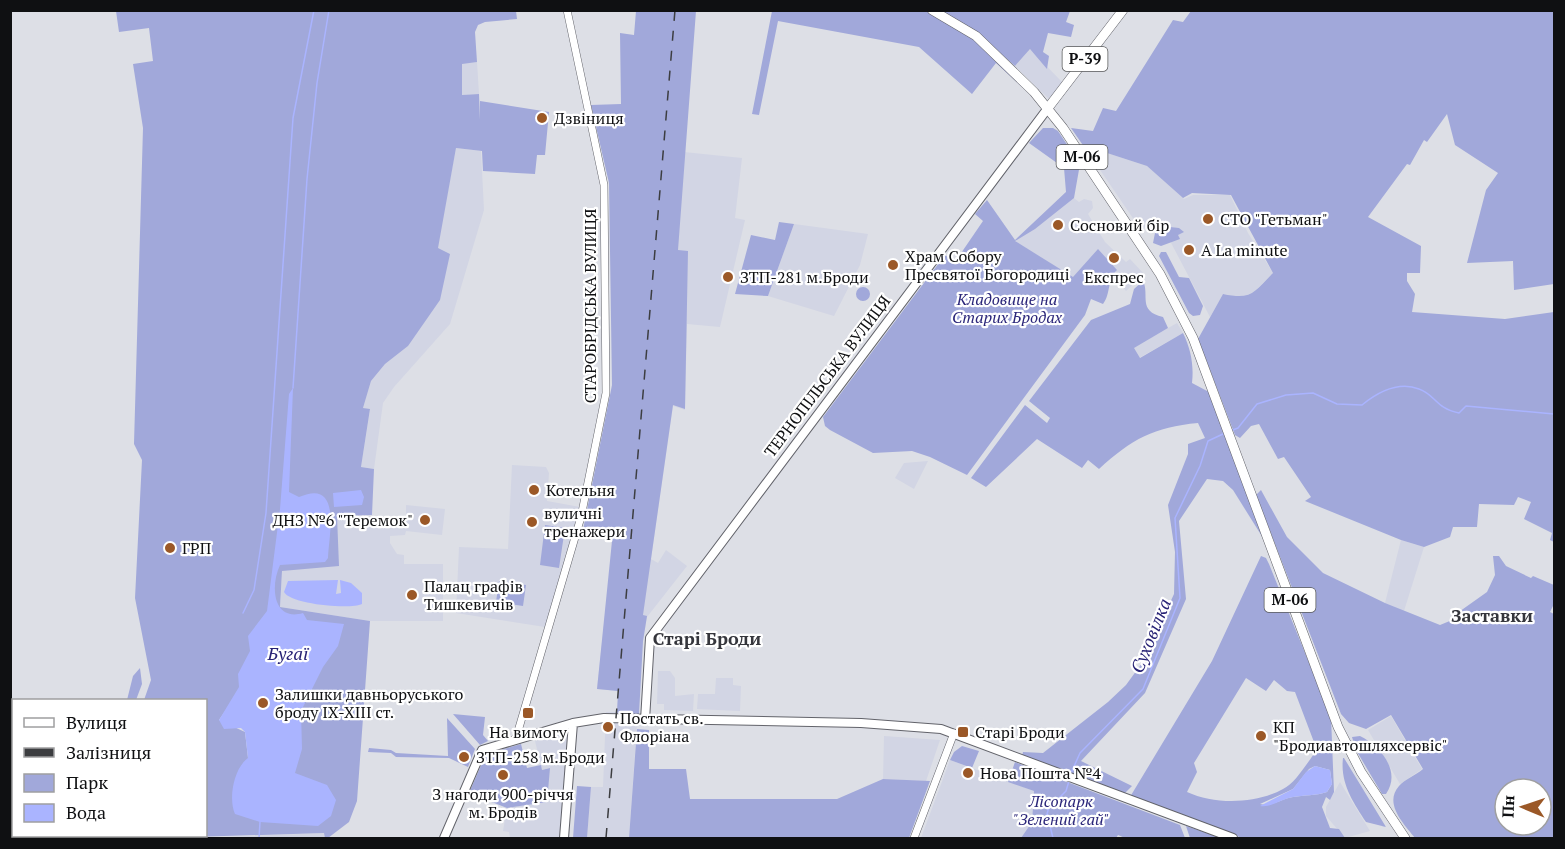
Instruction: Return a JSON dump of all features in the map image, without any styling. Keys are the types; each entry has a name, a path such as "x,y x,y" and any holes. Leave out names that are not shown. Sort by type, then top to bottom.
{"main road":[{"name":"М-06","path":"932,10 983,42 1025,81 1048,108 1160,274 1193,339 1338,727 1361,772 1405,838"},
{"name":"ТЕРНОПІЛЬСЬКА ВУЛИЦЯ","path":"645,720 650,638 1123,10"},
{"path":"444,838 482,750 516,738 601,718 861,723 940,729 1233,838"},
{"path":"564,838 573,723"}],"street":[{"name":"СТАРОБРІДСЬКА ВУЛИЦЯ","path":"516,738 581,517 606,393 604,186 567,10"},
{"path":"914,838 954,734"}],"shaded area":[{"path":"1030,49 1062,82 1049,99 1015,66"},
{"path":"477,62 479,94 462,95 462,63"},
{"path":"456,148 481,151 484,210 450,324 394,387 383,403 374,469 361,467 370,410 363,408 371,381 385,364 408,346 437,248"},
{"path":"684,152 742,158 735,218 745,220 720,327 687,324 685,410 673,406 651,559 658,563 666,550 687,566 647,617 643,641 629,838 587,838 591,787 603,787 606,712 617,712 619,691 597,689 613,541"},
{"path":"1107,153 1147,166 1184,199 1193,195 1230,195 1248,233 1273,273 1255,291 1242,298 1223,294 1210,317 1158,218 1141,230 1096,164"},
{"path":"1066,192 1079,202 1084,199 1092,201 1093,208 1088,214 1105,242 1126,262 1130,259 1144,274 1126,291 1112,275 1117,270 1073,278 1015,241"},
{"path":"794,224 868,234 860,265 834,316 768,296"},
{"path":"1177,323 1183,333 1139,358 1133,348"},
{"path":"928,461 914,489 895,478 904,463"},
{"path":"512,465 546,467 549,473 547,501 580,507 545,627 456,613 459,547 508,549"},
{"path":"406,505 445,509 442,535 406,531 405,535 390,536 390,543 397,554 404,555 404,564 443,564 443,621 370,621 280,607 282,571 337,516 406,518"},
{"path":"1401,540 1424,547 1404,611 1385,603"},
{"path":"658,671 670,671 675,678 675,696 694,694 693,711 664,710 664,704 657,704"},
{"path":"716,678 733,678 733,685 741,686 740,711 697,709 698,694 715,694"},
{"path":"1391,716 1422,769 1400,784 1368,730"},
{"path":"568,733 562,838 510,838 509,832 503,831 507,808 547,801 549,768 542,770 535,741"},
{"path":"884,736 940,740 926,781 883,779"},
{"path":"950,760 1034,791 1032,822 1021,838 921,838"},
{"path":"1340,782 1370,831 1345,838 1326,816 1326,807"},
{"path":"325,833 325,838 197,838"}],"green space":[{"path":"116,11 516,11 517,19 485,22 478,25 475,32 477,62 462,64 462,95 479,94 480,120 480,101 549,112 545,155 537,155 535,174 483,171 482,151 456,148 438,248 450,254 440,300 408,346 385,364 371,381 363,408 370,409 361,467 374,469 372,515 337,516 339,566 282,571 280,607 370,621 357,801 349,822 328,838 325,838 324,833 207,837 207,699 144,699 151,680 135,598 142,460 134,444 143,128 133,64 153,61 149,28 119,32","holes":["230,704 290,800 248,758 245,732 219,720"]},
{"path":"636,11 696,11 678,250 688,251 685,409 673,405 643,615 647,616 643,641 639,714 617,713 618,691 597,689 612,541 583,530 612,385 609,183 591,105 621,104 620,33 634,35"},
{"path":"772,11 926,11 974,39 1022,84 1021,86 996,63 972,94 919,47 778,21 759,115 752,114"},
{"path":"939,11 1070,11 1066,22 1074,25 1071,37 1048,33 1043,52 1049,56 1047,69 1030,49 1015,66 978,34"},
{"path":"1191,11 1554,11 1554,284 1514,290 1513,261 1467,263 1486,190 1498,173 1455,145 1447,114 1427,142 1424,140 1410,165 1407,164 1368,217 1421,246 1420,273 1407,273 1407,281 1415,294 1412,312 1505,319 1554,312 1554,542 1550,540 1552,533 1524,519 1531,502 1518,497 1514,505 1479,504 1477,527 1453,527 1450,537 1424,547 1401,540 1305,501 1311,497 1284,457 1278,459 1259,424 1251,426 1240,438 1235,435 1198,339 1223,294 1240,296 1251,293 1273,273 1231,195 1192,193 1183,198 1147,166 1107,153 1096,164 1071,128 1093,131 1103,108 1116,111 1173,20 1183,22"},
{"name":"Кладовище на Старих Бродах","path":"1043,128 1053,128 1058,131 1080,164 1074,198 1035,229 1015,241 1073,277 1098,249 1117,270 1103,304 1091,299 1085,315 967,475 912,451 873,453 830,430 825,426 823,417 945,255 955,262 983,221 975,214 987,200 1015,240 1066,192 1064,168 1029,143"},
{"path":"779,222 794,224 768,296 735,294 751,235 775,240"},
{"path":"1170,227 1179,228 1184,232 1178,235 1180,239 1161,246 1153,243 1155,233"},
{"path":"1161,252 1166,252 1179,277 1189,278 1203,306 1200,315 1193,316 1189,313 1159,256"},
{"path":"1143,281 1147,307 1150,311 1163,317 1168,328 1134,348 1140,358 1183,333 1191,358 1192,383 1209,392 1263,538 1233,490 1223,481 1207,479 1179,521 1186,599 1145,693 1081,761 1132,786 1124,794 1022,756 1023,752 1043,753 1108,702 1126,685 1142,663 1174,594 1175,552 1168,505 1188,454 1188,444 1205,438 1198,423 1156,431 1144,436 1099,469 1088,460 1082,468 1037,439 986,487 971,478 1025,405 1047,423 1050,418 1029,401 1091,320 1130,304 1134,289"},
{"path":"863,287 868,289 870,294 868,299 863,301 858,299 856,294 858,289"},
{"path":"1261,490 1287,537 1323,573 1385,603 1440,625 1457,618 1456,614 1487,592 1495,575 1493,556 1499,556 1506,566 1531,578 1533,576 1554,585 1554,604 1550,612 1554,614 1554,838 1415,838 1401,821 1393,800 1399,786 1423,769 1391,715 1366,729 1349,723 1341,714 1256,495"},
{"path":"545,525 565,528 559,568 540,565"},
{"path":"1261,556 1266,558 1331,717 1334,792 1330,800 1326,797 1322,807 1330,828 1339,829 1345,838 1242,838 1130,797 1212,661","holes":["1246,678 1266,691 1274,680 1287,691 1295,692 1317,750 1293,782 1261,798 1223,801 1187,792 1197,772 1194,763","1315,766 1330,770 1332,784 1327,792 1260,804 1293,789 1309,769"]},
{"path":"499,581 526,585 523,606 496,602"},
{"path":"140,668 142,684 136,699 127,699 133,676"},
{"path":"453,714 485,717 483,735 488,741 480,745"},
{"path":"447,718 475,749 468,767 449,758 396,757 391,753 368,752 369,748 391,750 396,753 448,756"},
{"path":"637,729 649,730 649,769 686,769 690,799 837,799 883,779 930,781 909,838 629,838"},
{"path":"1360,736 1375,746 1390,768 1392,777 1386,794 1382,794 1356,750 1352,737"},
{"path":"521,744 527,768 541,765 542,770 550,768 547,802 507,808 469,793 486,754"},
{"path":"962,746 979,751 972,768 950,760 954,752"},
{"path":"1343,758 1386,827 1366,822 1356,807 1348,792"},
{"name":"Лісопарк \"Зелений гай\"","path":"1015,762 1180,825 1185,838 1125,838 1118,835 1116,838 1021,838 1032,822 1034,791 1008,782"},
{"path":"577,786 591,787 587,838 573,838"},
{"path":"1186,826 1221,838 1190,838"},
{"path":"74,837 136,837 131,838"}],"water":[{"name":"Бугаї","path":"293,388 289,492 299,497 313,493 322,495 330,511 330,536 328,558 325,562 280,565 275,583 276,600 285,612 303,613 307,620 344,624 338,646 323,667 301,711 302,749 295,773 327,785 336,800 331,816 318,826 260,822 235,814 232,792 239,769 248,758 245,732 241,728 224,729 219,720 239,687 238,674 250,651 248,636 267,611 280,509 289,394"},
{"path":"361,490 364,497 362,505 334,507 333,493"},
{"path":"338,580 336,594 341,593 340,580 351,583 362,593 362,604 346,606 308,603 297,600 284,592 288,581"},
{"path":"1315,766 1330,770 1332,784 1327,792 1293,797 1268,806 1260,806 1293,789 1306,772"}],"waterway":[{"path":"243,613 254,590 266,513 293,118 314,10"},
{"path":"293,388 307,179 317,83 329,10"},
{"name":"Суховілка","path":"1230,431 1238,428 1257,404 1286,395 1313,393 1337,404 1362,405 1382,392 1403,386 1419,389 1440,405 1459,413 1466,406 1554,414"},
{"name":"Суховілка","path":"1071,773 1080,753 1143,689 1180,598 1175,518 1200,466 1208,441 1223,434"},
{"name":"Суховілка","path":"1058,799 1066,791 1069,781"},
{"name":"Суховілка","path":"1049,807 1047,814 1053,838"},
{"path":"259,838 260,822"}],"railway":[{"path":"606,838 675,10"}],"place":[{"name":"Дзвіниця","path":"542,118"},
{"name":"СТО \"Гетьман\"","path":"1208,219"},
{"name":"Сосновий бір","path":"1058,225"},
{"name":"A La minute","path":"1189,250"},
{"name":"Експрес","path":"1114,258"},
{"name":"Храм Собору Пресвятої Богородиці","path":"893,265"},
{"name":"ЗТП-281 м.Броди","path":"728,277"},
{"name":"Котельня","path":"534,490"},
{"name":"ДНЗ №6 \"Теремок\"","path":"425,520"},
{"name":"вуличні тренажери","path":"532,522"},
{"name":"ГРП","path":"170,548"},
{"name":"Палац графів Тишкевичів","path":"412,595"},
{"name":"Залишки давньоруського броду IX-XIII ст.","path":"263,703"},
{"name":"На вимогу","path":"528,713"},
{"name":"Постать св. Флоріана","path":"608,727"},
{"name":"Старі Броди","path":"963,732"},
{"name":"КП \"Бродиавтошляхсервіс\"","path":"1261,736"},
{"name":"ЗТП-258 м.Броди","path":"464,757"},
{"name":"Нова Пошта №4","path":"968,773"},
{"name":"З нагоди 900-річчя м. Бродів","path":"503,775"}],"district":[{"name":"Заставки","path":"1492,616"},
{"name":"Старі Броди","path":"707,639"}]}
